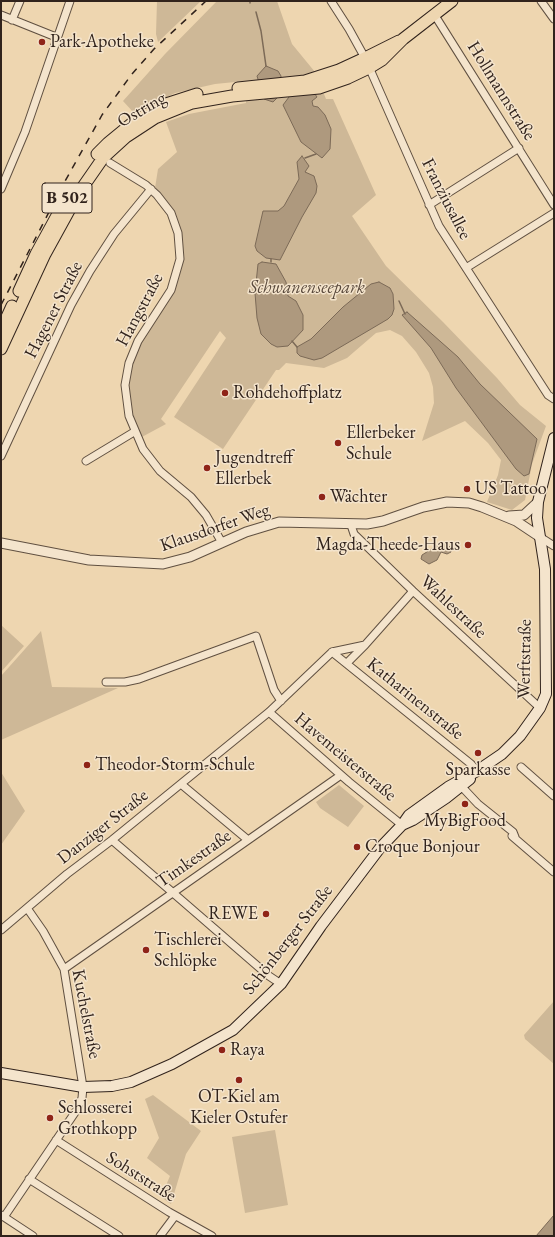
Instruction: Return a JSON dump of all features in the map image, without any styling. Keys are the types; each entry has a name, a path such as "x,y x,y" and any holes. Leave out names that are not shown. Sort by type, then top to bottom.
{"main road":[{"name":"Ostring","path":"1,349 65,216 93,172 108,153 141,126 169,111 201,101 244,91 295,83 328,80 367,63 403,39 452,1"},
{"name":"Ostring","path":"1,330 36,254 64,203 86,168 108,143 136,120 166,104 199,93 244,91"},
{"name":"Werftstraße","path":"540,708 544,694 544,676 540,537 537,518 538,502 554,438"},
{"name":"Schönberger Straße","path":"1,1073 84,1087 112,1086 131,1082 186,1056 233,1030 281,984 321,926 376,854 409,815 448,787 477,771 512,746 540,708"},
{"name":"Schönberger Straße","path":"402,825 413,820 462,787 477,771"}],"street":[{"path":"12,20 20,1"},
{"path":"1,189 25,132 56,37 70,1"},
{"name":"Franziusallee","path":"331,1 350,30 367,63 438,226 548,395 554,399"},
{"path":"541,1 554,19"},
{"name":"Hollmannstraße","path":"434,14 554,205"},
{"path":"1,15 56,37"},
{"path":"429,205 519,148"},
{"name":"Hangstraße","path":"110,163 151,189 171,213 178,234 180,259 171,290 138,341 129,363 126,385 126,401 134,432 143,449 160,471 191,497 206,515 221,541"},
{"name":"Hagener Straße","path":"1,456 71,305 90,271 114,234 151,189"},
{"path":"466,268 554,213"},
{"path":"86,461 134,432"},
{"name":"Klausdorfer Weg","path":"1,543 89,560 157,564 180,561 221,541 279,522 351,525 383,521 423,506 447,502 469,503 507,516 554,546"},
{"name":"Klausdorfer Weg","path":"507,516 524,515 538,502"},
{"name":"Wahlestraße","path":"351,525 354,534 413,591 540,708"},
{"path":"347,663 413,591"},
{"path":"106,682 125,682 139,679 256,636 274,690 281,701"},
{"path":"332,652 365,645"},
{"name":"Danziger Straße","path":"1,930 67,874 112,840 269,712 332,652"},
{"name":"Katharinenstraße","path":"332,652 471,764 477,771"},
{"name":"Havemeisterstraße","path":"269,712 341,775 402,825"},
{"path":"521,767 554,796"},
{"name":"Timkestraße","path":"64,969 341,775"},
{"path":"181,784 248,840"},
{"path":"462,787 466,794 502,824 505,830 554,872"},
{"path":"112,840 269,976 281,984"},
{"name":"Kuchelstraße","path":"27,908 43,931 64,969 84,1087"},
{"path":"33,1236 2,1216 78,1108 84,1087"},
{"name":"Sohststraße","path":"56,1140 175,1216 212,1236"},
{"path":"29,1179 119,1236"},
{"path":"160,1236 175,1216"}],"green space":[{"path":"157,1 201,1 158,42 156,34"},
{"name":"Schwanenseepark","path":"217,1 277,1 292,44 315,72 326,99 333,99 376,195 352,216 386,266 497,378 520,405 546,426 532,464 525,500 512,510 487,502 498,475 501,460 488,443 465,421 422,441 434,403 433,387 429,373 416,352 402,336 390,330 376,333 347,358 324,368 286,363 279,370 276,370 223,449 174,417 226,338 220,331 161,419 166,424 140,438 132,418 128,390 132,365 140,343 174,291 183,257 174,213 155,188 158,169 177,152 166,122 189,114 246,103 245,81 215,84 175,93 134,113 123,101 165,54"},
{"path":"1,625 24,646 1,672"},
{"path":"41,631 52,687 118,688 1,740 1,676"},
{"path":"1,772 25,811 1,845"},
{"path":"339,785 364,806 348,827 320,808 316,802"},
{"path":"554,1001 554,1064 525,1039 524,1035"},
{"path":"153,1095 201,1131 186,1154 171,1204 161,1197 170,1176 147,1158 159,1138 145,1099"},
{"path":"275,1130 288,1205 245,1213 232,1137"}],"shaded area":[{"path":"266,66 278,71 281,76 280,95 273,102 264,99 257,76"},
{"path":"294,80 305,80 317,97 312,101 313,106 318,107 325,115 331,129 330,149 322,158 301,142 283,105 289,97"},
{"path":"302,156 309,166 305,172 314,176 317,186 316,193 280,260 266,258 257,251 255,246 263,211 278,211 284,206 299,179 297,162"},
{"path":"262,262 276,264 286,282 288,296 296,301 303,315 303,330 288,346 277,347 271,344 261,334 257,318 255,293 258,264"},
{"path":"379,282 390,288 393,294 394,309 392,315 388,319 322,358 314,360 300,356 297,353 297,347 311,339 343,307 371,284"},
{"path":"407,312 458,357 480,384 537,439 529,474 524,476 516,469 456,388 431,348 402,315"},
{"path":"441,543 447,544 451,548 451,552 447,554 441,552 437,560 429,564 421,559 422,555"},
{"path":"554,1215 554,1236 536,1236"}],"waterway":[{"path":"256,12 261,31 266,66"},
{"path":"305,158 316,154"},
{"path":"399,301 405,314"},
{"path":"292,341 297,347"}],"railway":[{"path":"1,305 64,183 102,115 132,74 154,49 206,1"}],"place":[{"name":"Park-Apotheke","path":"42,42"},
{"name":"Rohdehoffplatz","path":"225,393"},
{"name":"Ellerbeker Schule","path":"338,443"},
{"name":"Jugendtreff Ellerbek","path":"207,468"},
{"name":"US Tattoo","path":"467,489"},
{"name":"Wächter","path":"322,497"},
{"name":"Magda-Theede-Haus","path":"468,545"},
{"name":"Sparkasse","path":"478,753"},
{"name":"Theodor-Storm-Schule","path":"87,765"},
{"name":"MyBigFood","path":"465,804"},
{"name":"Croque Bonjour","path":"357,847"},
{"name":"REWE","path":"266,914"},
{"name":"Tischlerei Schlöpke","path":"146,950"},
{"name":"Raya","path":"222,1050"},
{"name":"OT-Kiel am Kieler Ostufer","path":"239,1080"},
{"name":"Schlosserei Grothkopp","path":"50,1118"}]}
